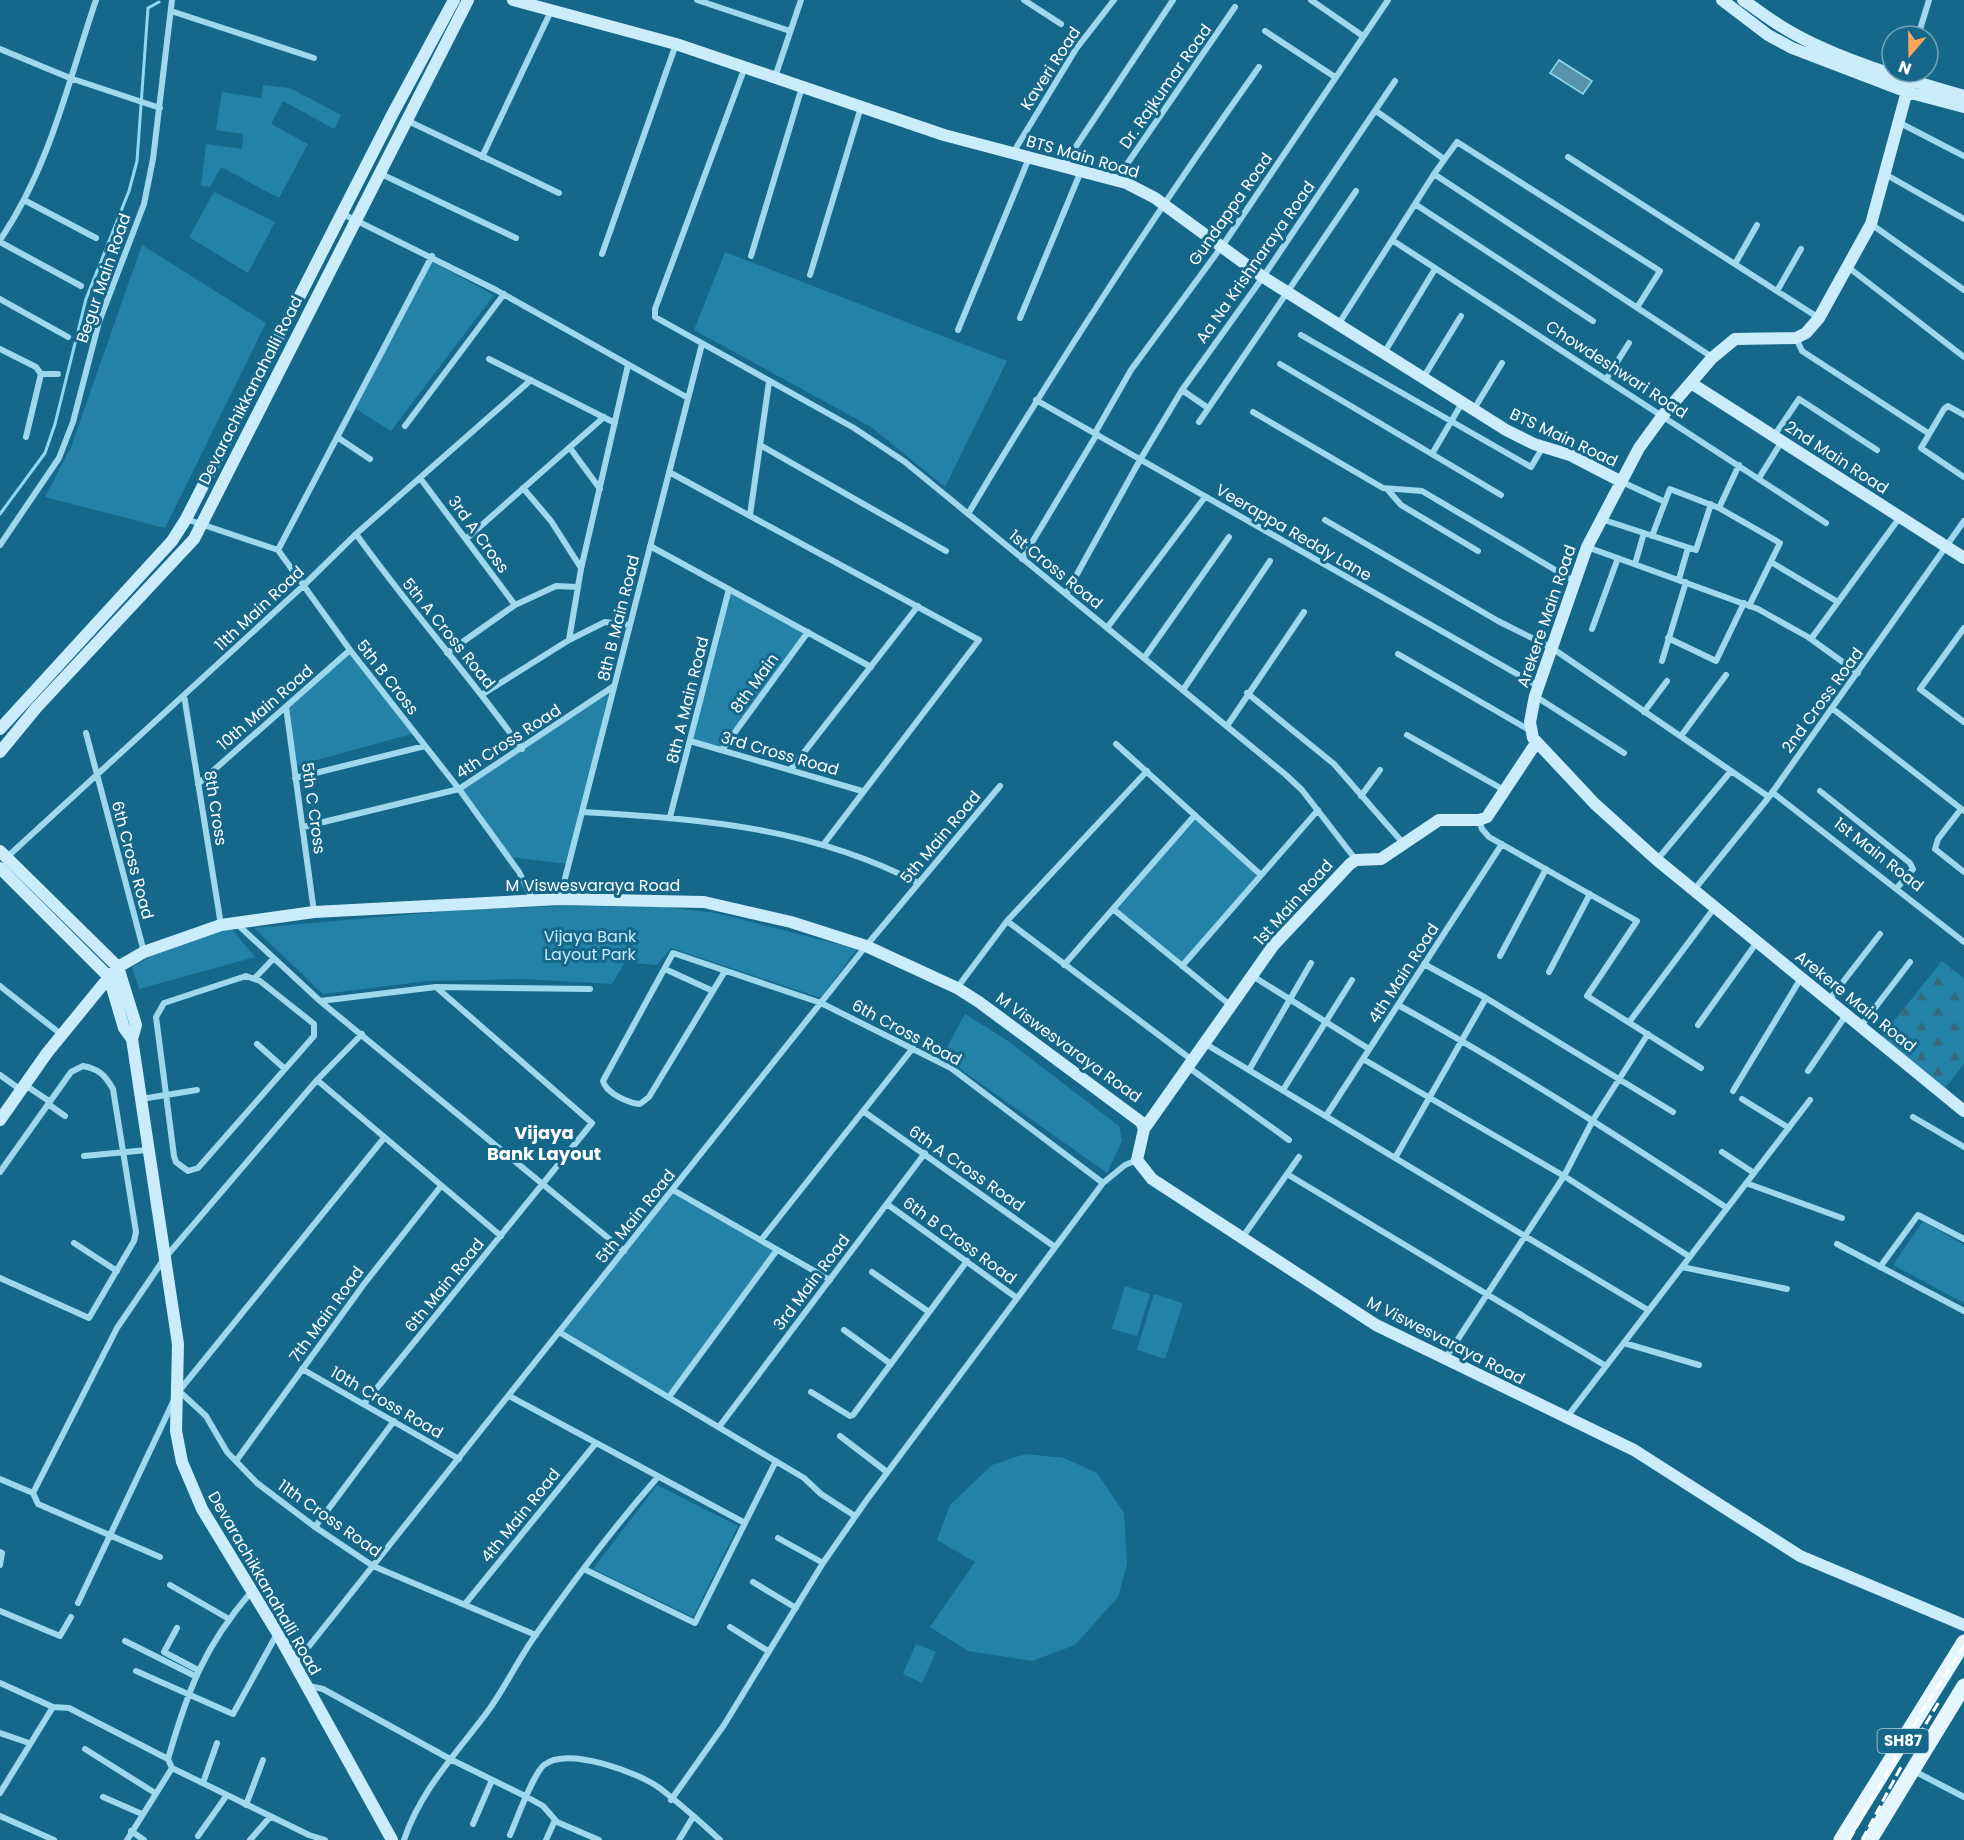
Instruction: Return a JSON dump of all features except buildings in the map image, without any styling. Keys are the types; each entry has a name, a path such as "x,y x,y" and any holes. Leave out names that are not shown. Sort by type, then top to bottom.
{"main road":[{"name":"SH87","path":"1841,1840 1964,1642"},
{"name":"SH87","path":"1870,1840 1964,1686"}],"street":[{"path":"81,286 0,241 24,200 54,135 96,0"},
{"name":"Begur Main Road","path":"0,545 53,467 73,422 99,322 144,204 160,108 172,0"},
{"name":"Devarachikkanahalli Road","path":"0,729 172,541 186,519 454,0"},
{"name":"Devarachikkanahalli Road","path":"0,752 37,707 186,549 201,525 468,0"},
{"name":"BTS Main Road","path":"513,0 676,44 944,135 1116,180 1162,203 1263,278 1515,435 1570,455 1620,481"},
{"path":"698,0 790,31"},
{"path":"775,77 801,0"},
{"path":"1024,0 1061,24"},
{"name":"Kaveri Road","path":"1013,153 1076,49 1114,0"},
{"path":"1063,166 1173,0"},
{"path":"1311,0 1363,36"},
{"name":"Gundappa Road","path":"1022,559 1131,370 1221,247 1388,0"},
{"path":"1722,0 1768,35 1786,45 1880,73"},
{"path":"1743,0 1793,33 1880,69"},
{"path":"1922,24 1929,0"},
{"name":"Dr. Rajkumar Road","path":"1116,180 1235,7"},
{"path":"482,157 552,10"},
{"path":"171,11 314,58"},
{"path":"1265,31 1335,77"},
{"path":"1786,45 1793,33"},
{"path":"602,254 676,44"},
{"path":"0,49 70,78 160,108"},
{"path":"968,514 1036,400 1162,203 1259,66"},
{"name":"1st Cross Road","path":"745,67 654,314 702,344 876,441 1286,775 1318,810 1356,860"},
{"name":"Aa Na Krishnaraya Road","path":"1066,594 1140,460 1182,390 1263,278 1395,81"},
{"path":"1908,84 1871,224 1819,318 1806,333 1796,338 1802,351 1928,433"},
{"path":"1915,84 1964,107"},
{"path":"1920,84 1964,96"},
{"path":"751,256 802,87"},
{"path":"810,275 861,107"},
{"path":"1376,111 1444,159"},
{"path":"406,119 559,193"},
{"path":"1897,121 1964,156"},
{"path":"1338,325 1434,174 1457,142 1660,271 1638,306"},
{"path":"958,330 1029,157"},
{"path":"1568,157 1819,318"},
{"path":"1020,318 1081,171"},
{"path":"379,173 516,238"},
{"path":"1884,173 1964,219"},
{"path":"1434,174 1638,306 1712,358"},
{"path":"1199,422 1356,191"},
{"path":"24,200 96,238"},
{"path":"1415,204 1593,321"},
{"path":"343,214 432,256 504,294 688,398"},
{"path":"1871,224 1964,290"},
{"path":"1735,264 1757,225"},
{"name":"Chowdeshwari Road","path":"1392,240 1607,378 1826,523"},
{"path":"1777,291 1801,249"},
{"path":"186,519 278,550 432,256"},
{"path":"1848,267 1964,357"},
{"path":"1383,353 1436,269"},
{"path":"405,426 504,294"},
{"path":"0,299 68,337"},
{"path":"1424,378 1461,316"},
{"path":"1301,335 1531,467 1543,447"},
{"name":"Arekere Main Road","path":"1796,338 1735,339 1712,358 1663,415 1639,448 1587,547 1574,581 1537,691 1531,715 1533,737 1595,804 1657,860 1964,1110"},
{"path":"1607,378 1629,343"},
{"name":"8th B Main Road","path":"560,899 702,344"},
{"path":"0,349 36,367 41,374 26,437"},
{"path":"489,359 615,423"},
{"path":"1474,409 1502,363"},
{"path":"1280,364 1501,495"},
{"path":"569,640 581,569 628,365"},
{"path":"41,374 58,374"},
{"name":"11th Main Road","path":"2,859 303,586 356,534 531,380"},
{"path":"750,515 769,382"},
{"name":"2nd Main Road","path":"1691,383 1964,558"},
{"path":"1182,390 1208,408"},
{"path":"1759,478 1799,399 1876,450"},
{"name":"Veerappa Reddy Lane","path":"1036,400 1537,691 1624,753"},
{"path":"1432,454 1462,402"},
{"path":"1964,415 1948,406 1921,444 1922,451 1964,477"},
{"path":"1253,412 1388,490 1401,505 1478,551"},
{"path":"466,540 603,417"},
{"path":"337,437 370,459"},
{"path":"760,445 946,551"},
{"path":"570,448 600,489"},
{"path":"1719,508 1739,465"},
{"path":"669,472 979,640 823,845"},
{"name":"3rd A Cross","path":"420,478 515,605"},
{"path":"1620,481 1665,502"},
{"path":"523,488 551,521 581,569"},
{"path":"1388,490 1415,488 1422,491 1574,581"},
{"path":"1652,536 1670,489 1711,504 1780,543 1716,661 1668,638"},
{"path":"1107,628 1205,497"},
{"path":"1601,519 1696,550 1711,504"},
{"path":"1811,639 1900,517"},
{"name":"1st Main Road","path":"1325,520 1498,621 1552,648 1731,771 1771,794 1897,888 1964,942"},
{"name":"2nd Cross Road","path":"1694,890 1771,794 1964,521"},
{"path":"1635,564 1644,533"},
{"name":"5th A Cross Road","path":"356,534 447,653 483,694 522,749"},
{"path":"1144,658 1228,537"},
{"path":"650,546 871,667"},
{"path":"1587,547 1747,604 1811,639 1858,673"},
{"path":"1679,579 1688,548"},
{"name":"5th B Cross","path":"278,550 350,650 459,789 519,872 533,900"},
{"path":"1592,629 1618,558"},
{"path":"1183,690 1270,561"},
{"path":"1771,562 1838,602"},
{"path":"1662,660 1686,582"},
{"path":"447,653 515,605 556,586 578,587"},
{"name":"8th A Main Road","path":"670,817 729,589"},
{"path":"791,769 918,606"},
{"path":"1227,726 1247,693 1304,612"},
{"path":"483,694 569,640 605,622 630,625"},
{"path":"1964,628 1920,688 1964,722"},
{"name":"8th Main","path":"722,750 808,633"},
{"name":"10th Main Road","path":"198,784 350,650"},
{"path":"1398,654 1533,737 1505,791 1487,817 1479,820 1485,832 1637,921 1587,996 1630,1021 1701,1068"},
{"path":"1681,736 1726,675"},
{"path":"1644,712 1667,681"},
{"name":"4th Cross Road","path":"303,827 459,789 614,686"},
{"path":"1247,693 1334,764 1403,843"},
{"name":"8th Cross","path":"184,695 221,925"},
{"name":"5th C Cross","path":"286,707 314,912"},
{"path":"1833,709 1963,810 1938,839 1935,849 1964,872"},
{"name":"6th Cross Road","path":"86,733 144,952"},
{"path":"1407,735 1505,791"},
{"name":"3rd Cross Road","path":"690,741 862,791"},
{"path":"1116,744 1262,875"},
{"path":"295,778 425,746"},
{"path":"1361,796 1380,770"},
{"path":"957,988 1007,921 1147,771"},
{"path":"1657,860 1731,771"},
{"name":"5th Main Road","path":"294,1665 866,946 1000,786"},
{"path":"1820,791 1913,866 1897,888"},
{"path":"1182,966 1318,810"},
{"path":"582,812 670,817 735,824 823,845 874,862 918,884"},
{"path":"1064,964 1196,815"},
{"name":"1st Main Road","path":"1144,1129 1251,975 1285,932 1356,860 1381,859 1439,820 1479,820"},
{"name":"4th Main Road","path":"1326,1116 1502,844"},
{"path":"0,1120 62,1036 118,967 2,859"},
{"name":"Devarachikkanahalli Road","path":"2,859 109,977 124,1028 132,1039"},
{"path":"1500,956 1546,869"},
{"path":"1549,972 1590,894"},
{"name":"M Viswesvaraya Road","path":"118,967 144,952 221,925 314,912 560,899 704,902 780,919 866,946 957,988 1008,1021 1136,1117 1144,1129"},
{"path":"1630,1021 1714,907"},
{"path":"1113,909 1230,1005"},
{"path":"1007,921 1290,1140"},
{"path":"236,922 320,1001 624,1251"},
{"path":"1828,1000 1880,934"},
{"path":"1698,1025 1758,942"},
{"name":"6th Cross Road","path":"664,969 673,953 821,1003 951,1068 1103,1183"},
{"path":"255,978 273,959"},
{"path":"1861,1026 1910,962"},
{"path":"1249,1070 1311,963"},
{"path":"1424,964 1486,998 1673,1112"},
{"name":"Devarachikkanahalli Road","path":"118,967 136,1025 132,1039 178,1344 179,1391 176,1431 182,1462 202,1509 278,1634 392,1840"},
{"path":"713,991 664,969 603,1081 607,1089 634,1103 640,1104 649,1097 713,991 725,971"},
{"path":"1251,975 1369,1049"},
{"path":"246,976 255,978 314,1023 314,1036 285,1069 193,1172 176,1162 156,1017 158,1008 164,1003 246,976"},
{"path":"1733,1091 1801,978"},
{"path":"1282,1090 1352,980"},
{"path":"0,986 62,1036"},
{"path":"320,1001 436,987 590,988"},
{"name":"6th Main Road","path":"364,1404 592,1123 436,987"},
{"path":"1395,1158 1486,998"},
{"path":"1398,1005 1463,1041 1593,1120 1727,1208"},
{"path":"1808,1071 1847,1015"},
{"path":"33,1493 117,1328 164,1259 317,1080 362,1034"},
{"path":"1444,1360 1564,1176 1593,1120 1648,1034"},
{"path":"1204,1043 1648,1310"},
{"path":"256,1044 285,1069"},
{"path":"761,1240 913,1048"},
{"path":"1363,1059 1564,1176 1690,1257"},
{"path":"0,1172 71,1072 83,1066 96,1069 106,1077 113,1089 136,1232 134,1241 89,1318 0,1278"},
{"path":"0,1075 48,1102 65,1116"},
{"path":"317,1080 501,1236"},
{"path":"141,1099 197,1090"},
{"path":"1742,1099 1789,1128"},
{"path":"1566,1417 1810,1100"},
{"name":"6th A Cross Road","path":"863,1111 1055,1247"},
{"path":"1913,1117 1964,1147"},
{"path":"671,1800 724,1725 823,1563 855,1516 1103,1183 1125,1165 1137,1160 1144,1129"},
{"path":"78,1603 179,1391 384,1138"},
{"path":"84,1156 147,1150"},
{"path":"1722,1152 1754,1173"},
{"name":"3rd Main Road","path":"719,1427 925,1153"},
{"path":"1242,1239 1299,1156"},
{"name":"M Viswesvaraya Road","path":"1137,1160 1140,1168 1156,1183 1376,1325 1444,1360 1634,1450 1800,1556 1964,1625"},
{"path":"1287,1174 1606,1366"},
{"path":"1746,1183 1842,1218"},
{"name":"7th Main Road","path":"236,1461 364,1284 441,1185"},
{"path":"673,1190 830,1280"},
{"name":"6th B Cross Road","path":"887,1204 1017,1298"},
{"path":"1880,1267 1918,1215 1964,1239"},
{"path":"74,1243 117,1271"},
{"path":"1837,1244 1964,1311"},
{"path":"669,1397 777,1250"},
{"path":"811,1392 846,1414 853,1415 967,1261"},
{"path":"1682,1267 1787,1289"},
{"path":"872,1272 929,1312"},
{"path":"844,1330 891,1364"},
{"path":"560,1332 804,1478 821,1494 855,1516"},
{"path":"1624,1343 1699,1365"},
{"name":"10th Cross Road","path":"303,1369 459,1459"},
{"name":"11th Cross Road","path":"179,1391 206,1416 227,1452 280,1502 315,1527 373,1566 536,1635"},
{"path":"509,1396 657,1478 743,1522"},
{"path":"315,1527 394,1422"},
{"path":"840,1436 887,1472"},
{"name":"4th Main Road","path":"465,1604 596,1443"},
{"path":"584,1569 695,1623 743,1522 776,1461"},
{"path":"404,1840 411,1819 439,1771 489,1708 536,1635 584,1569 657,1478"},
{"path":"0,1479 33,1493 38,1504 160,1557"},
{"path":"778,1538 823,1563"},
{"path":"0,1552 2,1553 0,1565"},
{"path":"753,1582 796,1608"},
{"path":"170,1585 229,1619"},
{"path":"168,1759 188,1694 197,1673 229,1619 251,1592"},
{"path":"0,1611 60,1636 71,1617"},
{"path":"730,1627 768,1651"},
{"path":"177,1628 164,1652 197,1673"},
{"path":"136,1671 232,1714 278,1634"},
{"path":"125,1641 197,1673"},
{"path":"0,1683 53,1707 69,1708 168,1759 172,1768 203,1784 270,1817 325,1840"},
{"path":"305,1685 323,1689 450,1759 543,1806 555,1820 599,1840"},
{"path":"0,1793 28,1743 53,1707"},
{"path":"0,1733 28,1743"},
{"path":"203,1784 217,1743"},
{"path":"85,1749 155,1793"},
{"path":"510,1834 535,1777 545,1764 563,1759 584,1759 641,1778 660,1789 720,1840"},
{"path":"246,1805 263,1760"},
{"path":"127,1840 130,1831 172,1768"},
{"path":"1912,1770 1964,1797"},
{"path":"473,1824 492,1780"},
{"path":"198,1836 227,1795"},
{"path":"103,1797 142,1814"},
{"path":"0,1816 54,1840"},
{"path":"250,1840 270,1817"},
{"path":"679,1840 693,1817"},
{"path":"546,1840 555,1820"},
{"path":"130,1831 144,1840"}],"green space":[{"path":"263,85 290,88 341,115 334,129 283,101 271,124 308,144 279,198 221,167 210,187 201,186 206,144 242,149 243,134 216,130 222,92 261,98"},
{"path":"214,192 275,222 248,273 189,237"},
{"path":"142,245 266,323 165,528 45,497 71,447"},
{"path":"725,252 1007,361 945,487 871,427 694,330"},
{"path":"430,261 494,295 391,431 356,409"},
{"path":"729,589 808,632 722,750 690,741"},
{"path":"350,650 415,733 295,766 286,707"},
{"path":"614,686 569,864 508,857 459,789"},
{"path":"1195,815 1261,875 1182,966 1113,909"},
{"name":"Vijaya Bank Layout Park","path":"563,906 665,907 716,913 857,949 821,998 671,948 657,965 625,962 612,984 525,979 428,981 323,994 254,928 461,910"},
{"path":"231,928 255,957 139,989 132,967 157,953"},
{"path":"1942,961 1964,978 1964,1064 1945,1088 1881,1037"},
{"path":"965,1014 1008,1041 1119,1126 1122,1141 1107,1173 942,1056"},
{"path":"673,1190 777,1250 669,1397 559,1332"},
{"path":"1923,1221 1964,1245 1964,1303 1893,1265"},
{"path":"1125,1286 1150,1294 1137,1336 1112,1329"},
{"path":"1154,1294 1183,1303 1165,1359 1137,1350"},
{"path":"1025,1454 1064,1458 1097,1473 1124,1513 1127,1564 1118,1597 1075,1645 1032,1661 968,1651 930,1627 975,1562 937,1540 950,1505 992,1465"},
{"path":"657,1485 738,1526 693,1617 593,1569"},
{"path":"916,1644 936,1652 922,1683 903,1674"}],"shaded area":[{"path":"1559,60 1592,81 1583,94 1550,73"}],"waterway":[{"path":"0,514 45,453 55,424 86,299 129,191 137,161 148,8 159,2"}],"railway":[{"path":"1849,1840 1921,1713 1964,1646"},
{"path":"1911,1749 1940,1700"},
{"path":"1862,1840 1901,1767"}],"district":[{"name":"Vijaya Bank Layout","path":"544,1143"}]}
